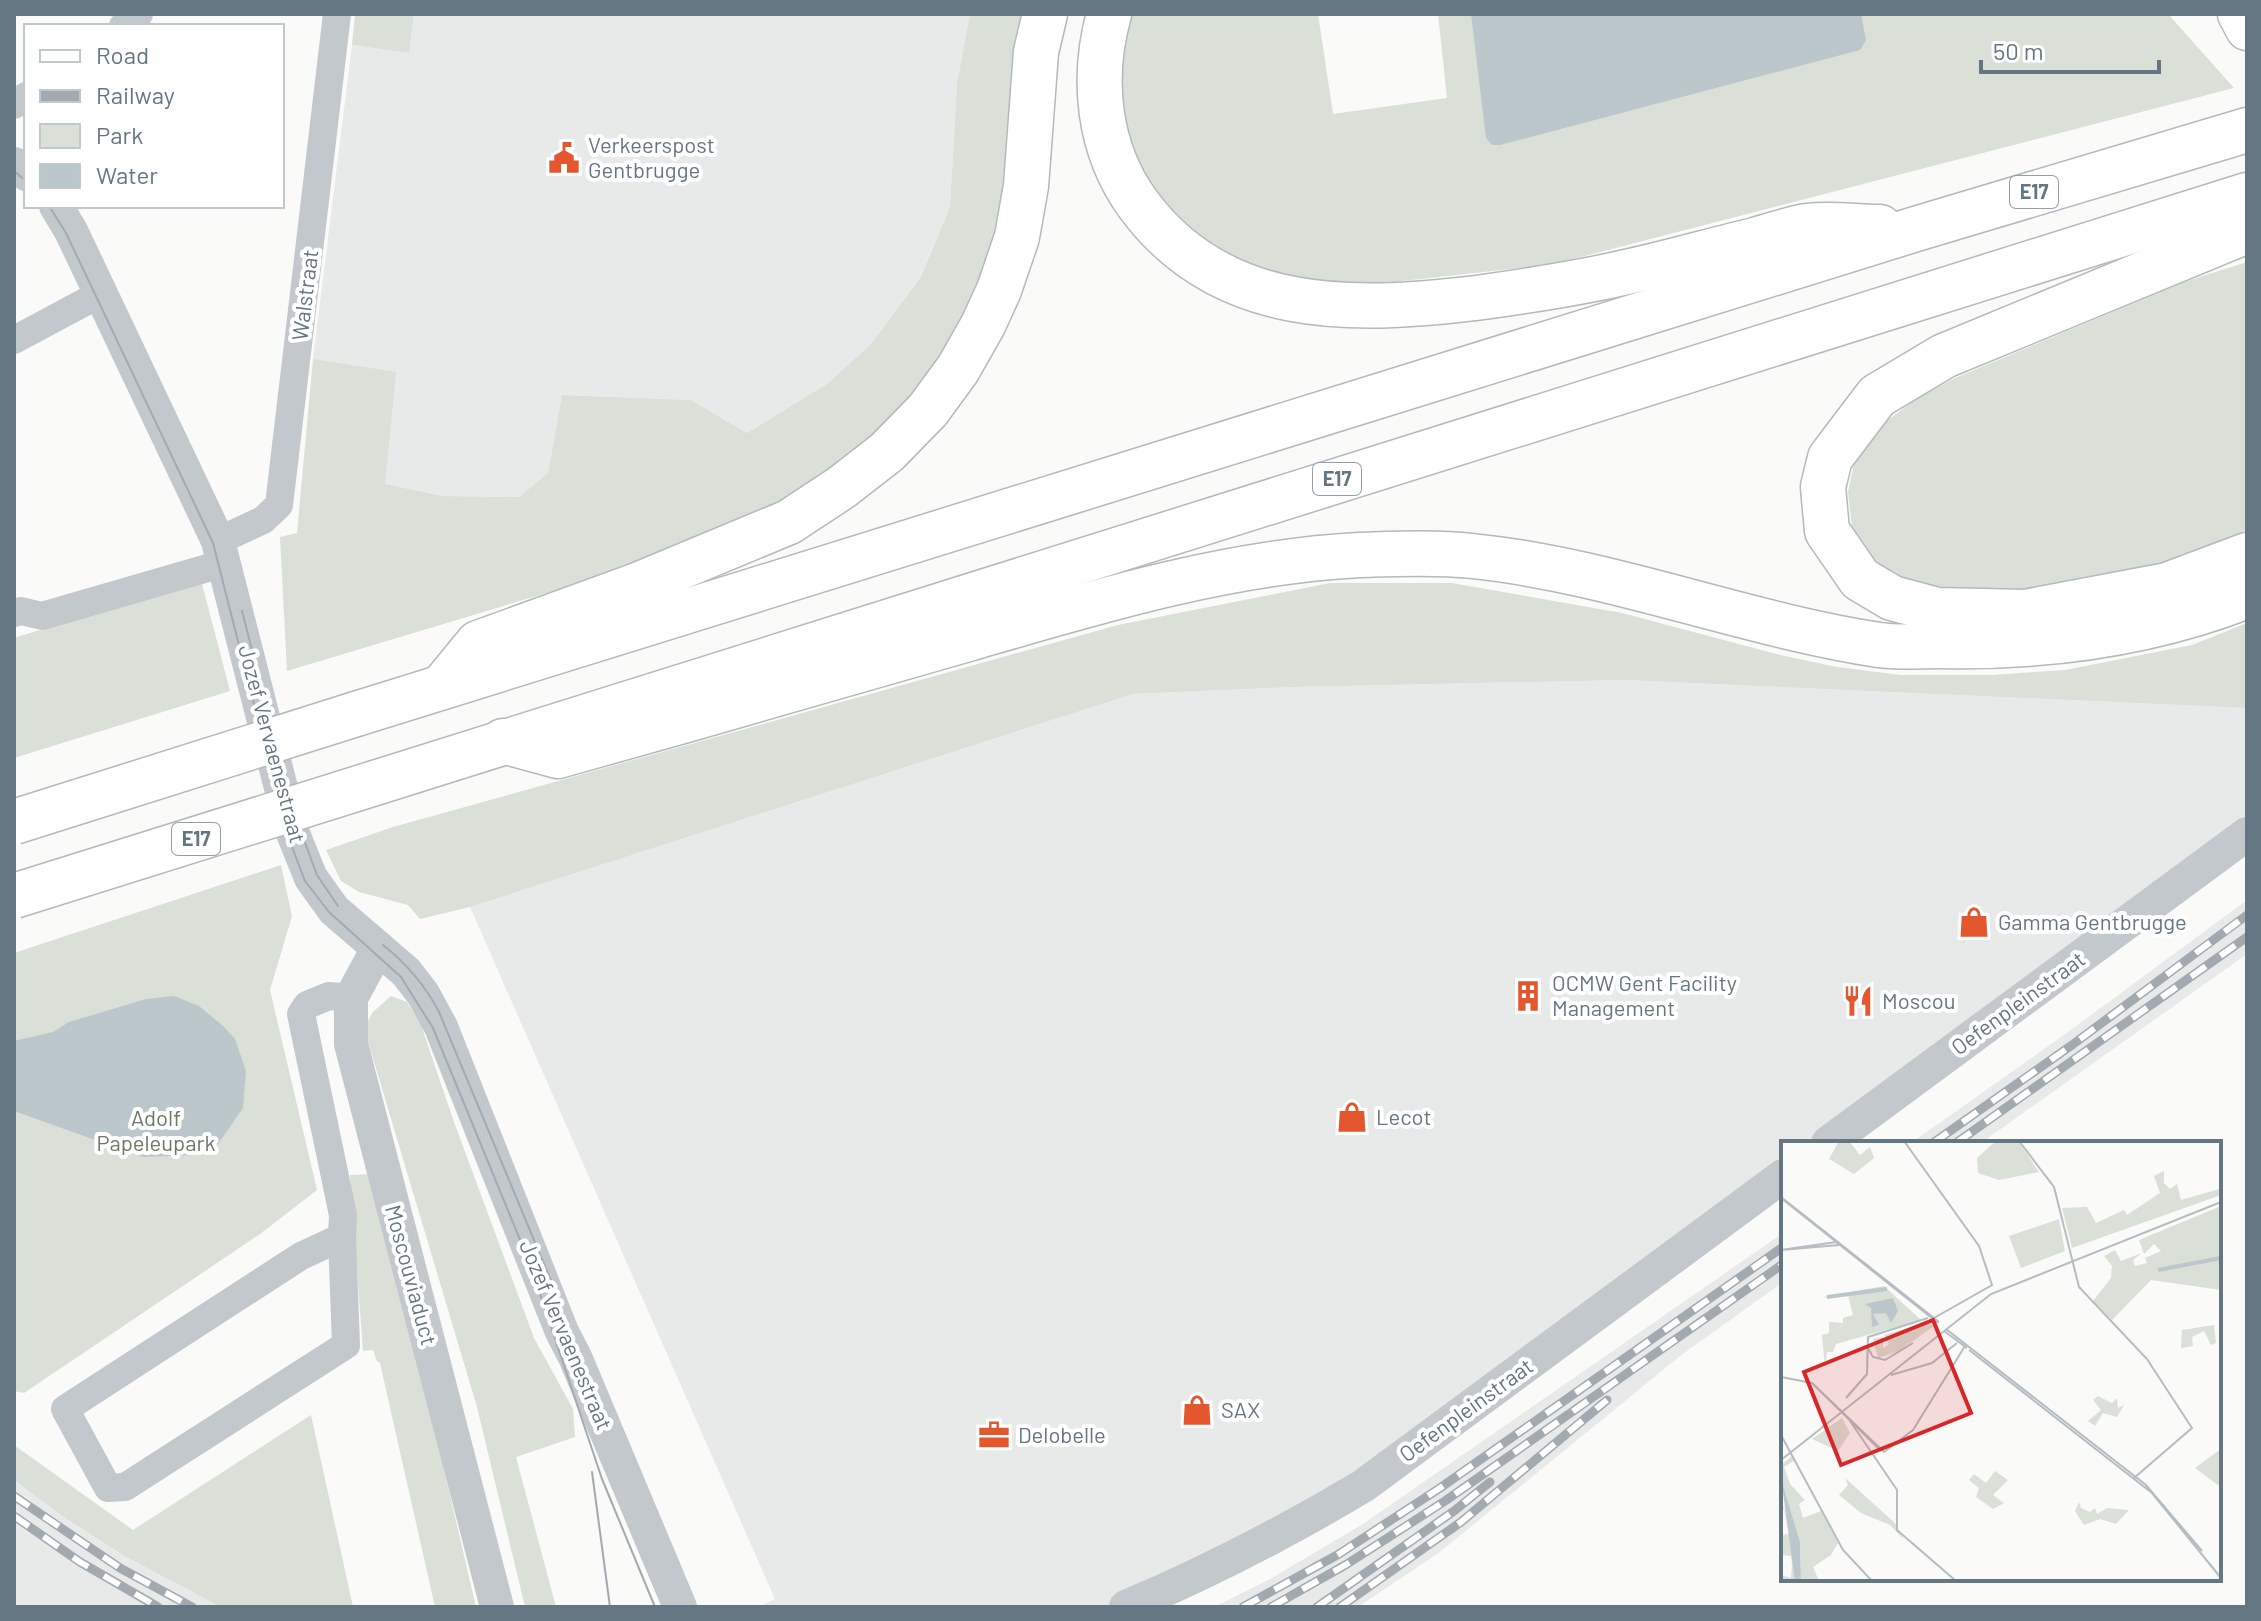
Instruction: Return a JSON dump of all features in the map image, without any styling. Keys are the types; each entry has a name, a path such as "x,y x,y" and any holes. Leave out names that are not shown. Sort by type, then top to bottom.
{"highway":[{"path":"442,687 478,643 635,586 789,522 876,461 928,410 958,369 983,325 1017,237 1026,186 1036,52 1045,14"},
{"name":"E17","path":"1109,14 1100,43 1098,95 1107,141 1124,185 1156,228 1197,262 1243,286 1290,301 1350,307 1425,304 1512,293 1630,271 1809,226 1919,228"},
{"name":"E17","path":"14,822 1919,228 2247,130"},
{"name":"E17","path":"14,896 503,741 2177,238 2247,195"},
{"path":"2246,567 2025,612 1937,610 1892,598 1860,579 1827,531 1823,487 1830,458 1877,396 1944,356 2177,238 2247,231"},
{"path":"503,741 558,756 1102,600 1254,567 1357,555 1467,555 1522,563 1616,583 1768,623 1883,646 1986,647 2104,636 2213,609 2246,567"}],"main road":[{"path":"2239,14 2247,29"}],"street":[{"name":"Walstraat","path":"222,552 279,505 337,14"},
{"name":"Jozef Vervaenestraat","path":"57,208 71,231 222,552 292,831 306,867 334,910 406,972 423,994 441,1027 562,1332 680,1607"},
{"path":"14,340 100,294"},
{"path":"14,613 21,611 42,616 222,552"},
{"name":"Oefenpleinstraat","path":"1831,1141 2247,834"},
{"name":"Moscouviaduct","path":"378,948 351,998 351,1044 497,1607"},
{"path":"342,1237 301,1256 65,1409 108,1488 125,1487 346,1345 343,1215 301,1014 307,1005 329,996 351,998"},
{"name":"Oefenpleinstraat","path":"1126,1607 1218,1567 1292,1529 1363,1486 1781,1177"}],"shaded area":[{"path":"414,14 970,14 957,83 950,207 921,275 871,344 827,384 747,433 691,400 562,395 548,473 519,497 443,496 385,484 313,359 352,45 409,53"},
{"path":"1625,680 2247,708 2247,834 1831,1141 1781,1141 1781,1177 1364,1486 1114,1607 759,1607 775,1599 470,907 1133,694"},
{"path":"2247,900 2247,954 1984,1141 1914,1141"},
{"path":"1781,1234 1781,1283 1680,1356 1440,1552 1358,1607 1214,1607 1270,1579 1363,1524"},
{"path":"14,1480 62,1516 126,1557 221,1607 14,1607"}],"green space":[{"path":"355,14 414,14 409,53 352,45"},
{"path":"970,14 1030,14 1011,109 995,251 937,373 889,426 840,466 773,505 653,561 287,671 280,537 297,533 313,359 396,372 385,484 443,496 519,497 548,473 562,395 691,400 747,433 827,384 871,344 921,276 950,207 957,83"},
{"path":"1131,14 1318,14 1333,114 1447,98 1438,14 2168,14 2234,88 1554,264 1384,283 1300,282 1236,258 1192,232 1148,182 1125,131 1117,66"},
{"path":"2247,262 2247,529 2233,540 2197,559 2014,595 1919,589 1869,559 1852,528 1848,492 1855,459 1888,420 1916,399 1955,378 2187,281"},
{"path":"201,580 230,691 14,758 14,638"},
{"path":"1330,583 1452,583 1622,613 1837,667 1901,675 1992,675 2065,670 2192,645 2247,623 2247,708 1625,680 1133,694 470,907 420,919 408,905 359,892 341,881 326,850 393,827 1118,625"},
{"name":"Adolf Papeleupark","path":"281,865 292,916 270,990 317,1190 260,1234 24,1393 14,1391 14,953"},
{"path":"391,996 407,1002 421,1025 534,1338 573,1409 575,1437 516,1457 556,1607 525,1607 477,1407 364,1028 373,1012"},
{"path":"375,1174 476,1607 435,1607 380,1363 373,1350 363,1351 350,1175"},
{"path":"311,1415 353,1607 221,1607 126,1557 62,1516 14,1480 14,1445 133,1530"}],"water":[{"path":"1471,14 1861,14 1866,40 1860,50 1492,145 1486,138"},
{"path":"174,996 199,1006 223,1026 235,1039 246,1071 243,1108 218,1144 189,1155 143,1157 14,1111 14,1041 53,1032 69,1022 146,999"}],"tram line":[{"path":"14,171 24,179"},
{"path":"50,208 66,233 213,543 287,834 305,881 329,912 401,977 433,1028 530,1264 602,1479 655,1607"},
{"path":"242,611 286,782"},
{"path":"294,813 317,875 338,906"},
{"path":"383,945 415,976 439,1012 554,1288 573,1350"},
{"path":"592,1472 610,1607"}],"railway":[{"path":"1936,1141 2247,915"},
{"path":"1959,1141 2247,937"},
{"path":"1243,1607 1339,1554 1440,1488 1781,1248"},
{"path":"1271,1607 1347,1564 1445,1501 1781,1265"},
{"path":"1340,1607 1461,1522 1607,1400"},
{"path":"1317,1607 1454,1511 1490,1482"},
{"path":"14,1496 120,1568 192,1607"},
{"path":"14,1516 80,1562 158,1607"}],"place":[{"name":"Verkeerspost Gentbrugge","path":"564,158"},
{"name":"Gamma Gentbrugge","path":"1974,922"},
{"name":"OCMW Gent Facility Management","path":"1528,996"},
{"name":"Moscou","path":"1858,1001"},
{"name":"Lecot","path":"1352,1117"},
{"name":"SAX","path":"1197,1410"},
{"name":"Delobelle","path":"994,1435"}]}
